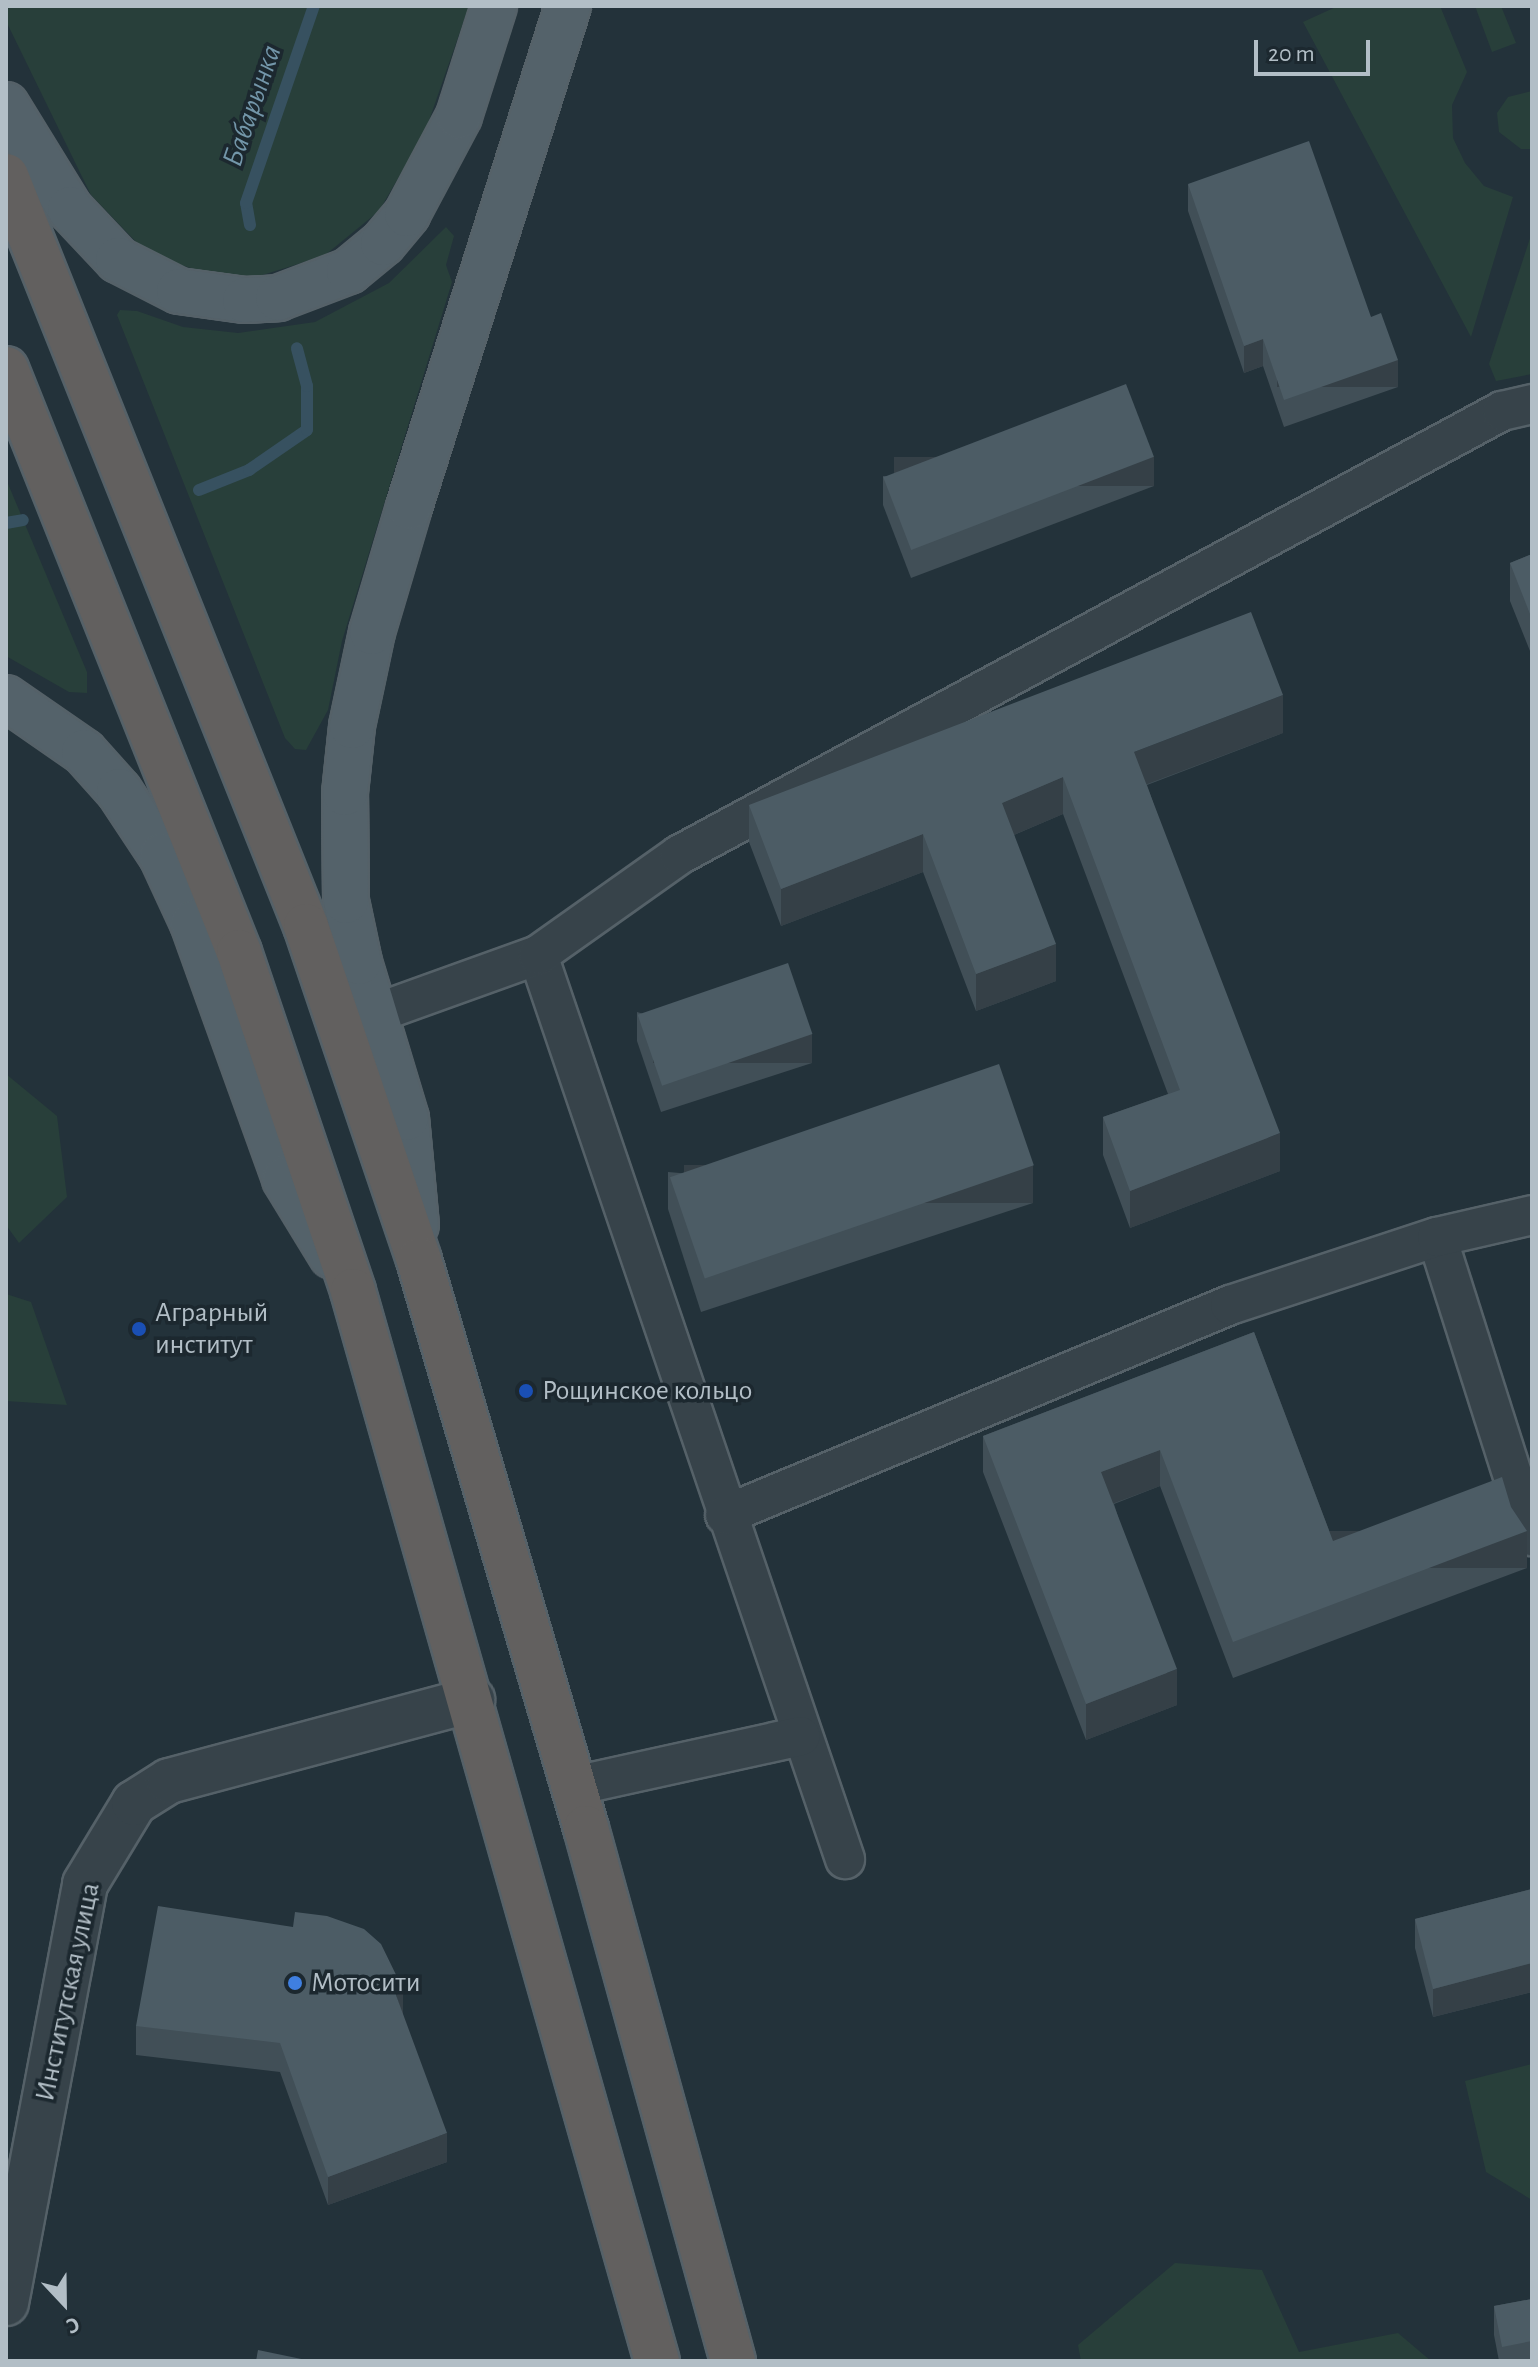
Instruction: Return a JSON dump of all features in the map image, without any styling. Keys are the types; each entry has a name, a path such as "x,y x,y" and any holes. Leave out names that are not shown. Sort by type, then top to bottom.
{"highway":[{"path":"6,176 301,912 419,1260 574,1786 733,2361"},
{"path":"6,369 239,952 353,1291 472,1700 657,2361"}],"main road":[{"path":"6,105 70,209 118,260 179,291 211,298 278,298 349,271 383,243 407,214 459,116 494,6"},
{"path":"419,1260 406,1118 374,1014 346,901 345,793 352,726 372,632 405,521 568,6"},
{"path":"6,698 84,752 119,791 162,856 193,923 285,1179 353,1291"}],"street":[{"path":"374,1014 538,955 679,855 1502,411 1532,404"},
{"path":"538,955 725,1515 845,1859"},
{"path":"725,1515 1230,1305 1437,1237 1532,1215"},
{"path":"1437,1237 1532,1536"},
{"name":"Институтская улица","path":"6,2303 85,1884 134,1803 169,1781 472,1700"},
{"path":"574,1786 801,1736"}],"green space":[{"path":"6,6 469,6 425,132 379,211 324,256 256,277 220,277 161,259 139,245 91,195 6,21"},
{"path":"1338,6 1440,6 1467,72 1452,105 1453,138 1465,163 1484,186 1513,197 1471,337 1303,22"},
{"path":"1475,6 1501,6 1516,43 1492,52"},
{"path":"1532,91 1532,149 1521,149 1499,132 1497,113 1508,97"},
{"path":"446,227 454,236 446,265 452,282 342,641 328,710 306,750 295,749 285,738 117,315 120,310 137,311 183,327 238,333 315,322 389,283"},
{"path":"1532,232 1532,374 1496,381 1489,364"},
{"path":"6,479 87,672 87,693 69,692 6,656"},
{"path":"6,1074 57,1116 67,1197 19,1243 6,1225"},
{"path":"6,1294 31,1302 67,1405 6,1401"},
{"path":"1532,2064 1532,2200 1486,2172 1465,2081"},
{"path":"1175,2263 1262,2270 1299,2352 1398,2333 1431,2361 1081,2361 1078,2345"}],"building":[{"path":"1309,141 1371,317 1381,313 1398,360 1284,400 1263,339 1244,346 1188,184"},
{"path":"1126,384 1154,457 911,550 883,477"},
{"path":"1532,554 1532,619 1510,563"},
{"path":"1251,612 1283,695 1134,752 1280,1133 1130,1191 1103,1117 1180,1090 1063,777 1002,803 1056,944 976,974 923,834 781,889 749,805"},
{"path":"788,963 812,1034 662,1086 638,1015"},
{"path":"999,1064 1034,1165 705,1278 670,1177"},
{"path":"1254,1332 1333,1541 1502,1477 1511,1507 1527,1531 1233,1642 1160,1450 1101,1472 1177,1669 1086,1704 983,1436"},
{"path":"1532,1889 1532,1963 1433,1989 1415,1919"},
{"path":"158,1906 293,1927 295,1912 327,1916 364,1929 381,1944 403,1989 396,1995 447,2133 328,2177 280,2043 136,2026"},
{"path":"1532,2299 1532,2341 1502,2347 1494,2306"},
{"path":"258,2350 311,2361 256,2361"}],"waterway":[{"name":"Бабарынка","path":"250,225 246,203 314,6"},
{"name":"Бабарынка","path":"199,490 249,470 307,430 307,386 297,348"},
{"name":"Бабарынка","path":"6,523 23,520"}],"place":[{"name":"Аграрный институт","path":"139,1329"},
{"name":"Рощинское кольцо","path":"526,1391"},
{"name":"Мотосити","path":"295,1983"}]}
